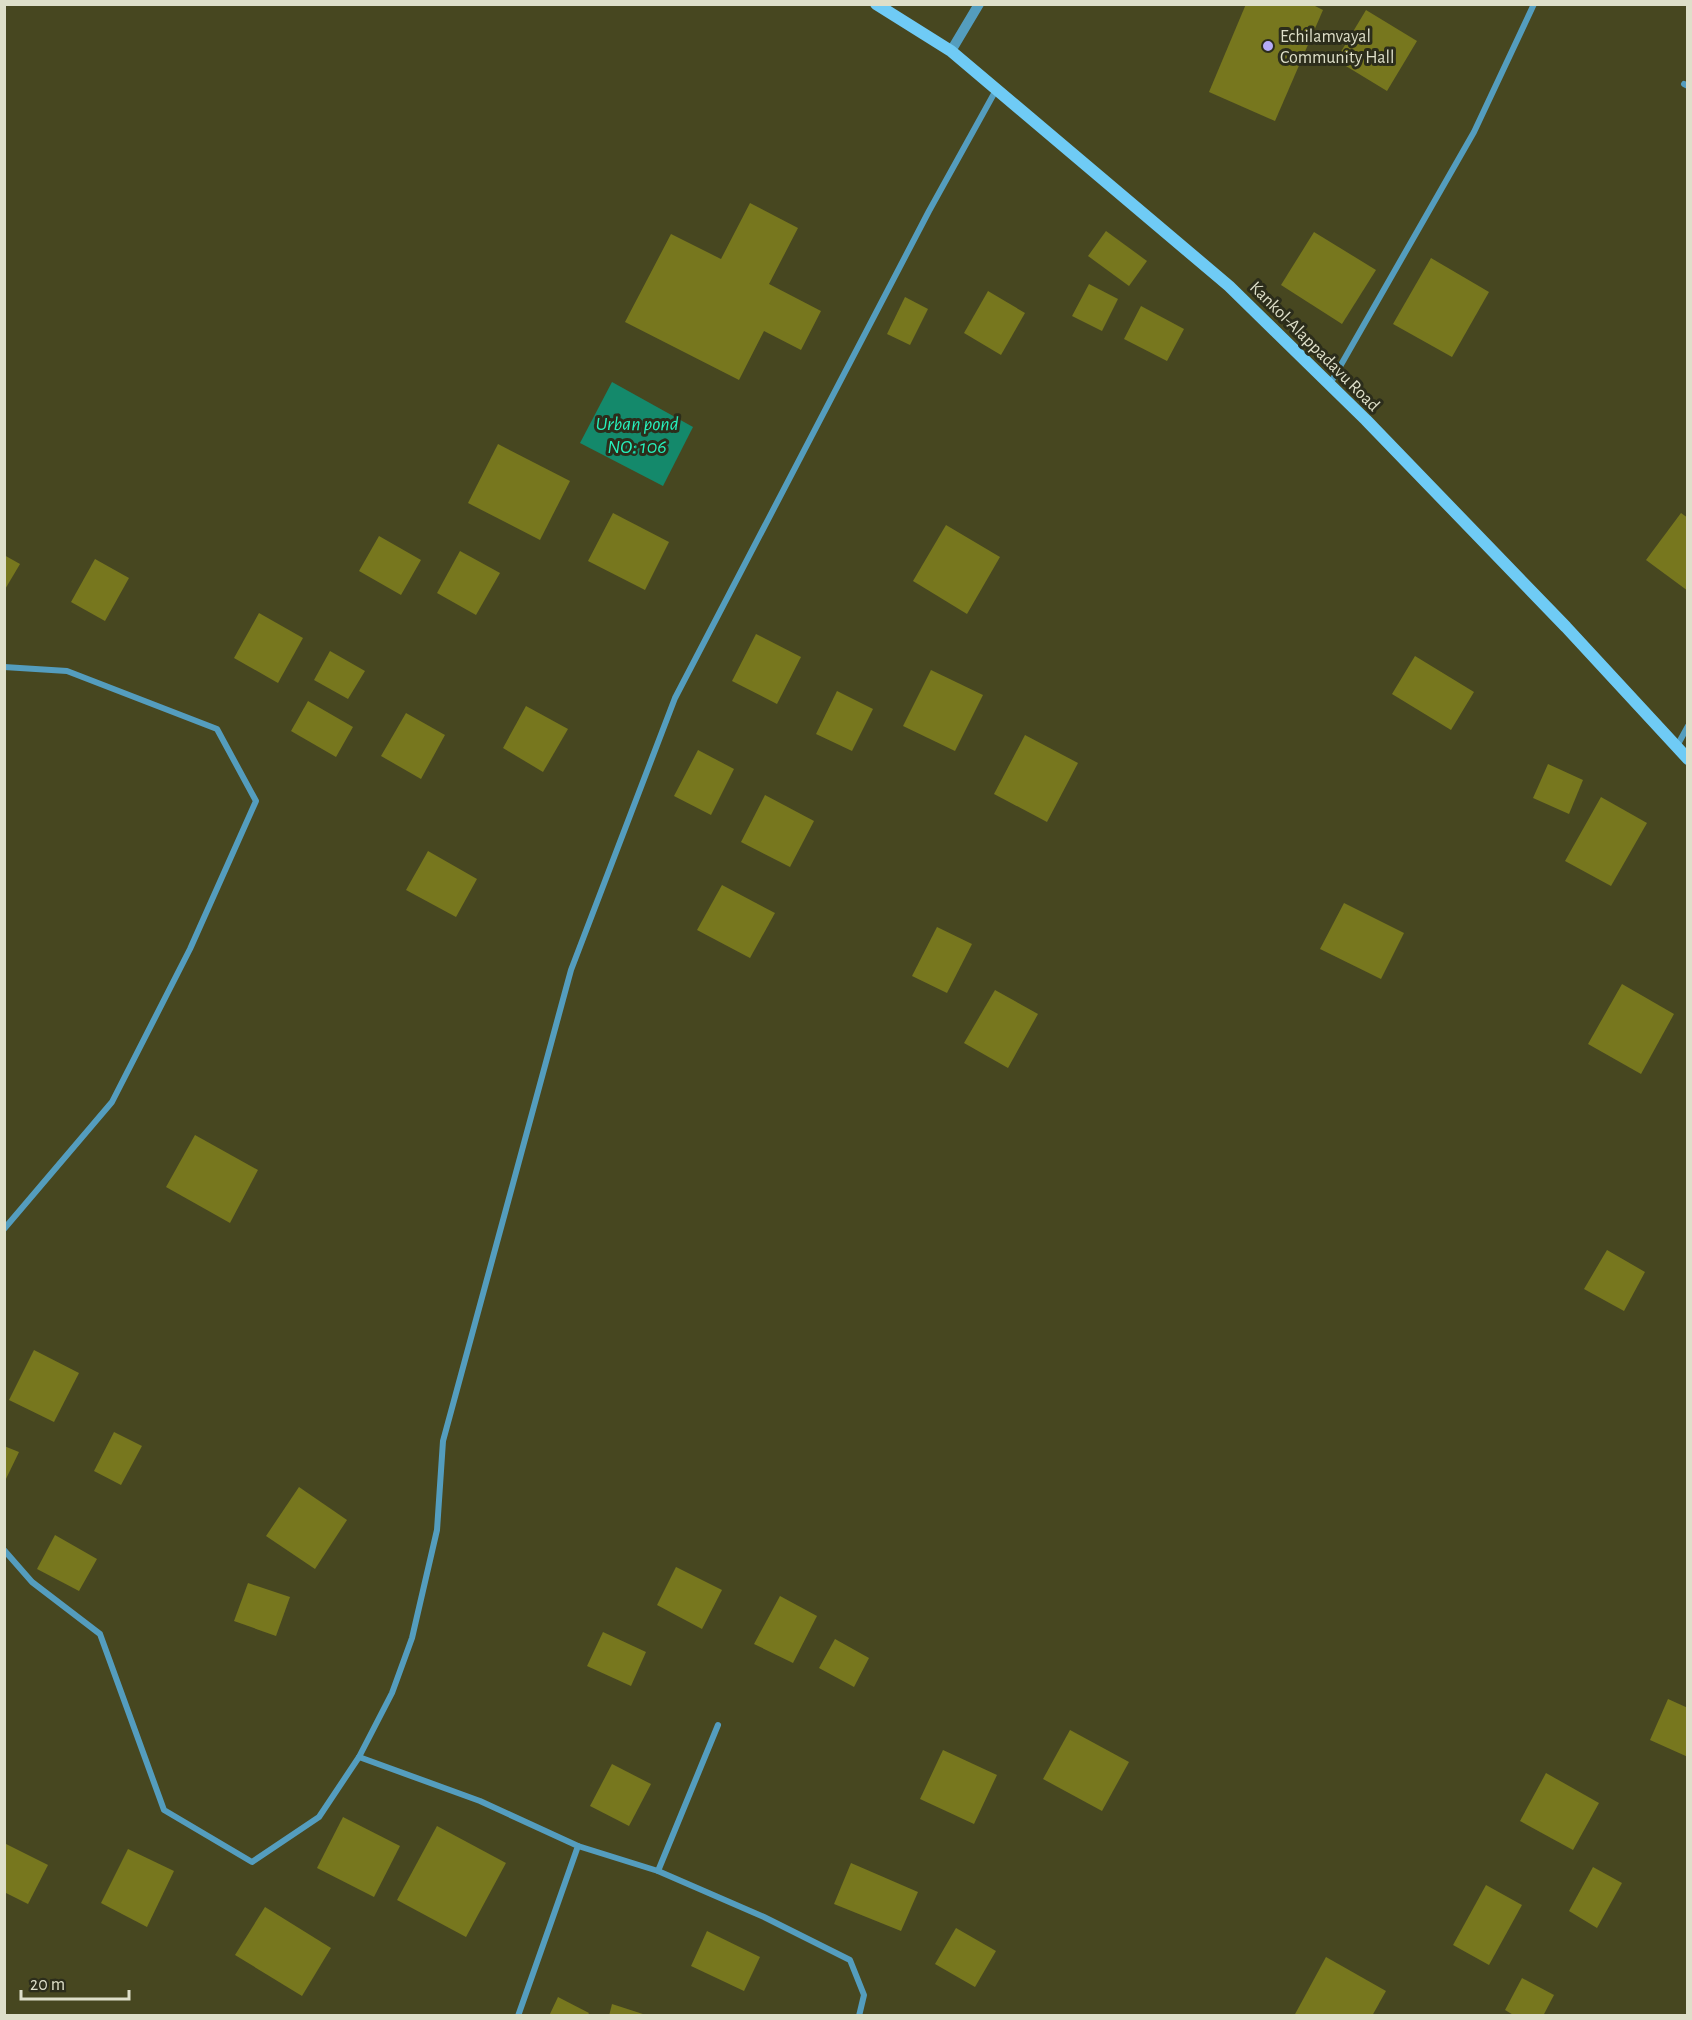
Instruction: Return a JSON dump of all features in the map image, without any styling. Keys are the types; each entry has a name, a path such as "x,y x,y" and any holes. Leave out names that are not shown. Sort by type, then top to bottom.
{"main road":[{"name":"Kankol-Alappadavu Road","path":"876,4 951,51 1229,285 1330,384 1557,618 1688,759"}],"street":[{"path":"951,51 979,4"},
{"path":"1330,384 1474,132 1534,4"},
{"path":"4,1550 32,1582 100,1634 164,1810 252,1862 320,1816 359,1757 392,1693 412,1638 437,1530 443,1441 570,970 675,698 929,211 996,89"},
{"path":"4,667 67,671 217,729 256,801 190,949 112,1102 4,1229"},
{"path":"1676,747 1688,726"},
{"path":"658,1871 718,1725"},
{"path":"359,1757 480,1801 578,1846 658,1871 764,1917 849,1960 864,1995 859,2016"},
{"path":"518,2016 578,1846"}],"water":[{"name":"Urban pond NO: 106","path":"612,382 693,427 663,486 580,443"}],"building":[{"name":"Echilamvayal Community Hall","path":"1246,4 1311,4 1323,10 1275,121 1209,92"},
{"path":"1366,10 1417,41 1387,91 1336,60"},
{"path":"750,203 798,228 769,284 821,311 801,350 764,331 739,380 625,322 671,234 721,259"},
{"path":"1106,231 1147,261 1129,286 1088,256"},
{"path":"1314,232 1376,270 1342,324 1281,285"},
{"path":"1431,258 1489,292 1452,357 1393,324"},
{"path":"1089,284 1118,299 1102,331 1072,316"},
{"path":"988,291 1025,313 1001,355 964,333"},
{"path":"905,297 928,309 910,345 887,334"},
{"path":"1141,306 1184,329 1167,361 1124,339"},
{"path":"498,444 570,481 540,540 468,503"},
{"path":"613,513 669,542 645,590 588,561"},
{"path":"1681,513 1688,518 1688,591 1646,560"},
{"path":"946,525 1000,557 967,614 913,581"},
{"path":"379,536 421,560 401,595 359,571"},
{"path":"460,551 500,573 476,615 437,593"},
{"path":"4,555 20,564 4,591"},
{"path":"95,559 129,578 105,621 71,602"},
{"path":"259,613 303,638 278,683 234,658"},
{"path":"756,634 801,657 777,704 732,681"},
{"path":"330,651 365,671 348,699 314,680"},
{"path":"1415,656 1474,692 1451,730 1392,694"},
{"path":"931,670 983,695 955,751 903,726"},
{"path":"837,691 873,709 852,751 816,734"},
{"path":"308,701 353,727 336,757 291,731"},
{"path":"526,706 568,729 543,772 503,748"},
{"path":"406,713 445,735 421,779 381,756"},
{"path":"1025,735 1078,763 1047,822 994,794"},
{"path":"698,750 734,769 711,815 674,796"},
{"path":"1548,764 1583,780 1569,814 1533,798"},
{"path":"765,795 814,821 790,867 741,842"},
{"path":"1601,797 1647,823 1611,886 1565,861"},
{"path":"428,851 477,879 456,917 406,890"},
{"path":"722,885 775,913 750,958 697,930"},
{"path":"1344,903 1404,933 1381,979 1320,949"},
{"path":"937,927 972,944 947,993 912,976"},
{"path":"1622,984 1674,1014 1641,1074 1588,1044"},
{"path":"995,990 1038,1014 1008,1068 964,1043"},
{"path":"195,1135 258,1170 230,1223 166,1187"},
{"path":"1607,1250 1645,1272 1624,1311 1584,1289"},
{"path":"34,1350 79,1373 54,1422 9,1400"},
{"path":"114,1432 142,1446 121,1485 94,1471"},
{"path":"4,1446 19,1452 4,1483"},
{"path":"299,1487 347,1520 315,1569 266,1536"},
{"path":"55,1535 97,1559 79,1591 37,1569"},
{"path":"676,1567 722,1590 702,1629 657,1605"},
{"path":"248,1583 290,1597 276,1636 234,1621"},
{"path":"780,1596 817,1616 793,1663 754,1644"},
{"path":"603,1632 646,1652 631,1686 587,1666"},
{"path":"835,1639 869,1658 854,1687 819,1668"},
{"path":"1668,1699 1688,1708 1688,1757 1650,1740"},
{"path":"1070,1730 1129,1762 1102,1811 1043,1779"},
{"path":"943,1750 997,1775 974,1824 920,1799"},
{"path":"612,1764 651,1784 629,1826 590,1806"},
{"path":"1546,1773 1599,1803 1573,1850 1520,1821"},
{"path":"343,1817 400,1846 374,1897 317,1868"},
{"path":"437,1826 506,1863 466,1937 397,1900"},
{"path":"4,1843 48,1865 28,1904 4,1892"},
{"path":"128,1849 174,1871 147,1927 101,1903"},
{"path":"851,1863 918,1892 901,1931 834,1904"},
{"path":"1593,1867 1622,1883 1597,1928 1569,1911"},
{"path":"1486,1885 1522,1905 1489,1965 1453,1945"},
{"path":"265,1907 331,1948 302,1996 235,1955"},
{"path":"956,1928 996,1951 975,1987 935,1964"},
{"path":"707,1931 760,1957 744,1991 691,1966"},
{"path":"1326,1957 1386,1991 1372,2016 1294,2016"},
{"path":"1522,1978 1554,1995 1543,2016 1515,2016 1505,2010"},
{"path":"558,1997 589,2013 587,2016 549,2016"},
{"path":"612,2004 646,2015 646,2016 609,2016"}],"place":[{"name":"Echilamvayal Community Hall","path":"1268,46"}]}
